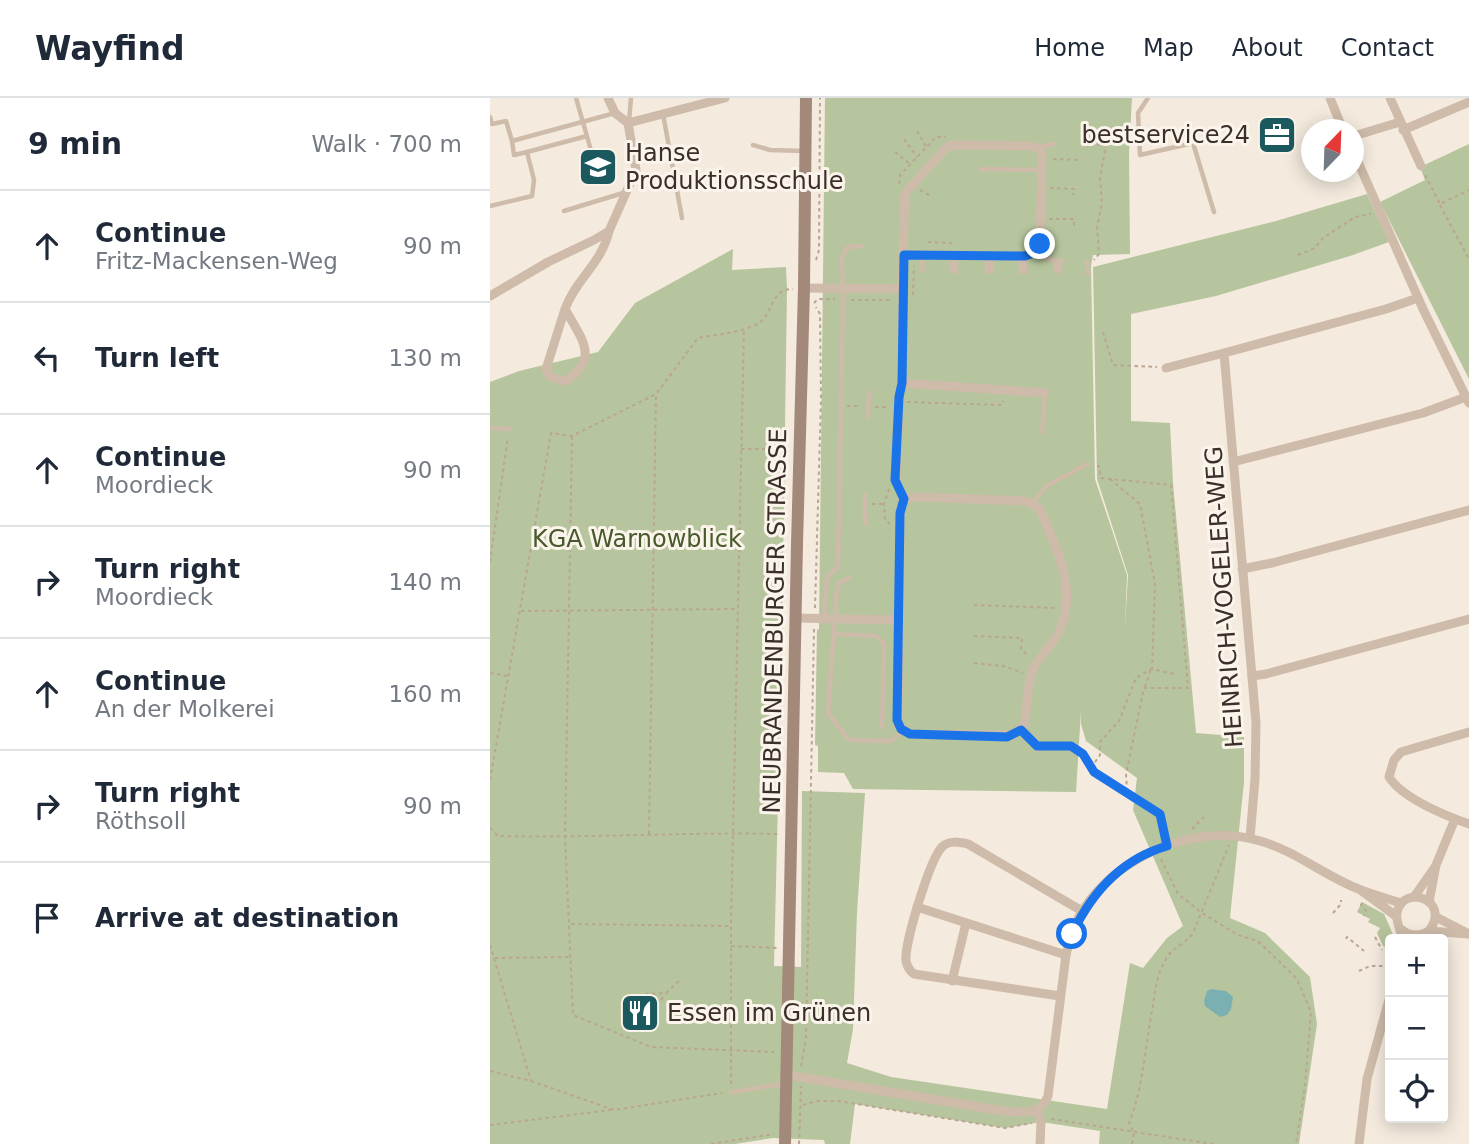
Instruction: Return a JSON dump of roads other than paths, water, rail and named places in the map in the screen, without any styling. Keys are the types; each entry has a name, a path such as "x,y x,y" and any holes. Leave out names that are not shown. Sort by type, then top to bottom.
{"main road":[{"name":"NEUBRANDENBURGER STRASSE","path":"785,1140 806,98"}],"street":[{"path":"565,309 584,342 586,353 585,365 565,381 550,377 546,369 565,309 572,291 602,254 609,230 636,170 628,123 614,113 608,98"},
{"path":"628,123 663,113 681,103 725,98"},
{"path":"1330,98 1339,119"},
{"path":"1390,98 1421,166"},
{"path":"1364,134 1401,126 1469,102"},
{"path":"904,255 1026,256 1039,249 1043,158 1038,148 965,144 947,147 905,193 902,289 905,384 899,397 895,480 904,499 900,513 897,720 903,730 910,734 933,730 1007,737 1021,730 1025,722 1031,676 1060,630 1066,609 1067,589 1063,564 1039,508 1026,501 920,496 904,499"},
{"path":"1233,462 1265,456 1467,400 1364,177"},
{"path":"490,296 609,230"},
{"path":"804,288 902,289"},
{"path":"1166,368 1418,298"},
{"name":"HEINRICH-VOGELER-WEG","path":"1224,353 1252,676 1256,751 1250,838"},
{"path":"905,384 1045,393"},
{"path":"1242,569 1469,510"},
{"path":"796,618 898,620"},
{"path":"1252,676 1469,619"},
{"path":"1469,732 1401,752 1390,768 1389,777 1400,790 1469,824"},
{"path":"1429,902 1436,865 1455,819"},
{"path":"788,1079 1004,1111 1037,1111 1045,1105 1048,1096 1066,955 1072,934 1082,911 1096,892 1123,866 1162,847 1206,837 1250,838 1287,852 1361,890 1401,903 1414,897 1436,865"},
{"path":"1060,996 918,976 910,972 906,960 917,907 936,856 949,842 958,842 968,844 1082,911"},
{"path":"1361,890 1396,916"},
{"path":"1414,897 1429,902 1436,917 1469,934"},
{"path":"1401,903 1396,916 1401,934"},
{"path":"917,907 1066,955"},
{"path":"1424,934 1429,931 1436,917"},
{"path":"952,981 966,923"},
{"path":"1429,931 1469,934"},
{"path":"1359,1144 1367,1079 1390,997"},
{"path":"1037,1111 1042,1134 1040,1144"}],"lane":[{"path":"576,98 593,154"},
{"path":"628,123 631,98"},
{"path":"1148,98 1138,113 1140,155 1193,143 1214,212"},
{"path":"512,141 614,113"},
{"path":"663,113 682,218"},
{"path":"490,117 492,124 506,121 514,155 587,136"},
{"path":"1038,148 1054,144"},
{"path":"753,145 770,150 805,150"},
{"path":"490,206 532,196 534,180 527,152"},
{"path":"981,169 1042,170"},
{"path":"564,211 625,192"},
{"path":"819,618 827,577 838,567 843,253 848,247 862,246"},
{"path":"922,271 923,254"},
{"path":"954,271 955,256"},
{"path":"989,256 989,272"},
{"path":"1023,272 1026,256 1057,260 1058,271"},
{"path":"1087,263 1088,273"},
{"path":"868,417 869,392"},
{"path":"1042,432 1045,393"},
{"path":"490,428 510,429"},
{"path":"1033,503 1046,486 1088,464"},
{"path":"865,495 865,524"},
{"path":"849,578 839,583 835,628 832,634 828,713 849,740 891,741 903,730"},
{"path":"832,634 876,636 884,643 882,727"},
{"path":"1021,730 1037,748"},
{"path":"731,1092 788,1079"}],"water":[{"path":"1207,991 1226,991 1233,997 1227,1015 1220,1017 1205,1006"}],"place":[{"name":"bestservice24","path":"1277,135"},
{"name":"Hanse Produktionsschule","path":"598,167"},
{"name":"Essen im Grünen","path":"640,1013"}],"park label":[{"name":"KGA Warnowblick","path":"637,539"}]}
